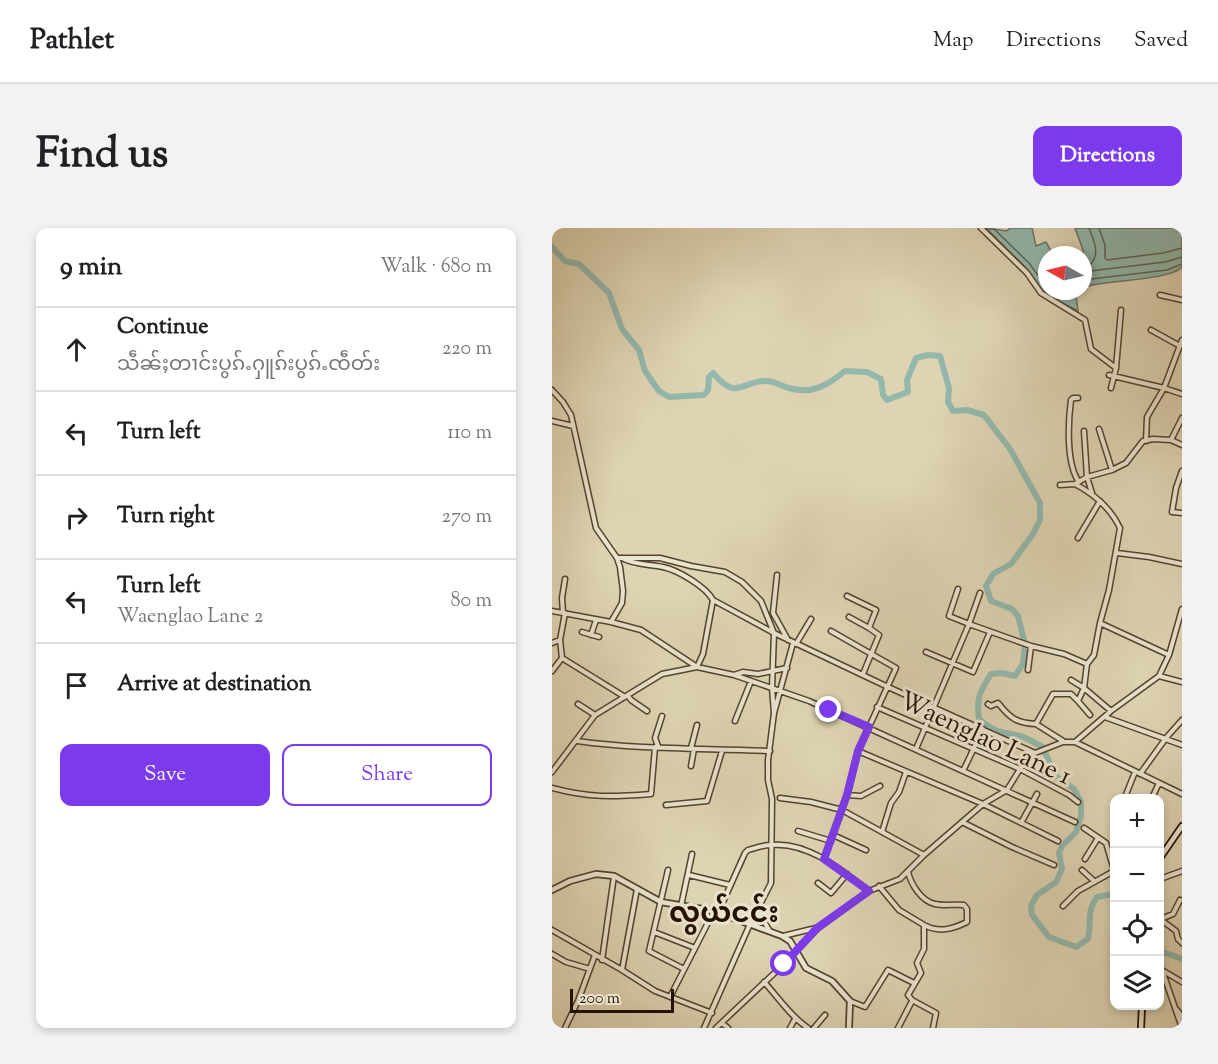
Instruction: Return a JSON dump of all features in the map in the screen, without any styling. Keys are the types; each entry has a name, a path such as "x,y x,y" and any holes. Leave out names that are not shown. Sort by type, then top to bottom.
{"street":[{"path":"981,228 1028,273 1041,293 1085,320 1091,349 1116,368"},
{"path":"1160,295 1182,300"},
{"path":"1111,388 1112,375 1116,368 1121,310"},
{"path":"1152,330 1180,346"},
{"path":"1146,441 1147,417 1164,388 1182,340"},
{"path":"1112,375 1182,394"},
{"path":"552,390 571,415 596,528 619,558 622,603 611,622"},
{"path":"1078,398 1071,400 1068,422 1073,474 1077,483 1100,501 1120,528 1117,553 1094,656 1087,664 1078,701"},
{"path":"1171,440 1182,418"},
{"path":"552,421 573,426"},
{"path":"1099,429 1112,470"},
{"path":"1084,432 1087,477 1092,493"},
{"path":"1060,485 1077,483 1126,463 1143,441 1171,440 1182,445"},
{"path":"1182,471 1176,488 1172,512 1182,513"},
{"path":"1078,538 1100,501"},
{"path":"1117,553 1182,564"},
{"path":"619,558 629,562 667,567 704,589 713,600 774,633 888,687 1037,752"},
{"path":"619,558 660,558 725,572 742,582 761,602 774,633 772,672 774,713 768,780 771,799 771,883 750,924 704,1028"},
{"path":"777,575 773,614 788,640"},
{"path":"552,671 562,658 560,640 565,579"},
{"path":"958,590 949,616 1031,646 1064,654 1087,664"},
{"path":"916,749 980,593"},
{"path":"847,596 876,610 869,628"},
{"path":"697,667 703,654 713,600"},
{"path":"1076,742 1111,711 1159,676 1169,655 1182,609"},
{"path":"552,611 641,630 697,667 734,675 781,691 869,727 1075,822"},
{"path":"849,617 879,635 863,674"},
{"path":"774,713 795,643 811,619"},
{"path":"591,635 596,620"},
{"path":"1100,623 1169,655"},
{"path":"824,859 847,795 858,751 896,669 831,631"},
{"path":"582,632 598,637"},
{"path":"926,652 971,672 975,670 990,632"},
{"path":"552,643 560,640"},
{"path":"1028,670 1031,646"},
{"path":"562,658 627,696 647,711"},
{"path":"552,772 595,715 662,674 697,667"},
{"path":"734,675 743,672 758,674 772,672 788,667"},
{"path":"1159,676 1182,682"},
{"path":"1071,680 1111,711"},
{"path":"735,721 751,681"},
{"path":"1036,724 1053,694 1071,694 1090,715"},
{"path":"988,705 998,703 1008,716 1021,723 1036,724 1063,742"},
{"path":"578,704 595,715"},
{"name":"Waenglao Lane 1","path":"877,707 1020,769 1078,802"},
{"path":"552,788 588,797 607,798 651,794 655,738 662,716"},
{"path":"1105,717 1182,745"},
{"path":"1126,794 1137,773 1182,720"},
{"path":"691,766 697,725"},
{"path":"963,771 983,729"},
{"path":"576,741 631,747 770,751"},
{"path":"716,1028 817,928 869,891 900,879 983,804 1007,790 1020,769 1037,752 1063,742 1076,742 1182,794"},
{"path":"666,805 707,801 722,751"},
{"path":"858,751 983,804 1058,841"},
{"path":"882,832 891,803 899,792 906,772"},
{"path":"1154,794 1159,783"},
{"path":"847,795 861,796 880,786"},
{"path":"1022,823 1037,794"},
{"path":"780,798 811,802 842,810 924,855"},
{"path":"964,822 1012,847 1054,865"},
{"path":"1164,852 1182,826"},
{"path":"1084,828 1106,843 1110,857"},
{"path":"798,831 831,841"},
{"path":"833,835 866,850"},
{"path":"1085,859 1098,838"},
{"path":"670,997 748,850 772,844 805,850 824,859 869,891"},
{"path":"681,906 692,854"},
{"path":"668,870 649,951 684,969"},
{"path":"1082,870 1094,881"},
{"path":"879,886 899,910 924,925 937,930 956,928 967,922 967,909 964,905 936,904 926,899 911,882 908,871"},
{"path":"1164,878 1182,871"},
{"path":"552,890 570,881 596,873 614,876 661,902 716,912 783,936 790,941 806,968 832,981 850,1001 865,1007 888,970 914,983"},
{"path":"1063,906 1078,891 1110,873"},
{"path":"818,883 831,893 847,874"},
{"path":"689,875 730,885"},
{"path":"602,960 614,876"},
{"path":"622,970 637,889"},
{"path":"1164,917 1173,914 1180,900"},
{"path":"757,909 769,931"},
{"path":"1164,922 1176,931 1182,943"},
{"path":"924,925 926,942 917,963 921,973 909,997 936,1013 933,1028"},
{"path":"783,936 817,928"},
{"path":"552,930 622,970 655,992 712,1013"},
{"path":"654,932 695,948"},
{"path":"552,954 566,962 590,969"},
{"path":"565,1028 595,955"},
{"path":"1164,972 1182,982"},
{"path":"1164,978 1182,1028"},
{"path":"764,982 786,1005 795,1019 808,1028"},
{"path":"849,1028 850,1001"},
{"path":"898,1028 911,1003"},
{"path":"1175,1007 1182,1017"},
{"path":"1141,1028 1143,1010"},
{"path":"814,1028 825,1015"},
{"path":"790,1028 795,1019"},
{"path":"722,1023 728,1028"}],"water":[{"path":"986,228 1006,231 1011,228 1032,228 1036,246 1046,242 1048,246 1038,246 1038,287 1025,267"},
{"path":"1075,228 1182,228 1182,267 1175,272 1151,278 1092,285 1092,246 1082,246"},
{"path":"1057,300 1077,300 1078,311"}],"waterway":[{"path":"552,247 565,261 579,264 609,293 622,329 639,350 645,371 659,391 669,397 704,395 708,390 709,377 713,373 721,382 734,388 767,381 797,390 805,390 826,384 845,371 867,372 881,379 883,395 887,400 908,392 907,380 916,358 928,355 940,356 949,388 948,402 953,411 967,410 984,415 1010,449 1040,503 1040,520 1033,534 1011,564 993,574 986,586 991,601 1012,609 1018,616 1025,644 1023,664 1015,676 1002,673 991,674 982,690 978,705 979,719 990,727 1023,737 1043,747 1055,776 1074,789 1081,802 1081,816 1076,832 1062,846 1059,853 1062,869 1056,882 1037,895 1031,906 1032,915 1049,937 1076,947 1088,939 1090,912 1097,897 1110,895"},
{"path":"1164,952 1182,959"}],"district":[{"name":"လွယ်ငင်း","path":"724,912"}],"route":[{"path":"784,964 817,928 869,891 824,859 847,795 858,751 869,727 829,710"}]}
